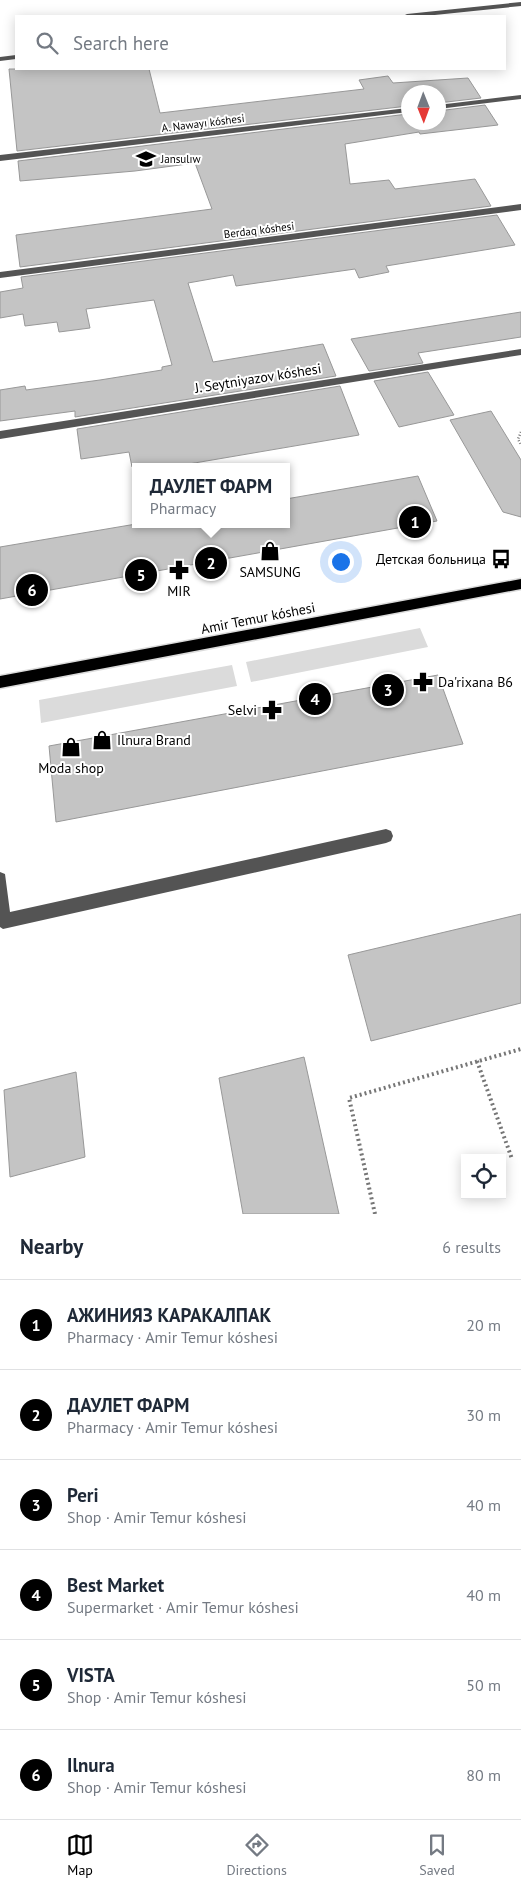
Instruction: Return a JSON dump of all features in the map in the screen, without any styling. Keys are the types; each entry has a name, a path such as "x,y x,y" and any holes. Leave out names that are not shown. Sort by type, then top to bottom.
{"main road":[{"name":"Amir Temur kóshesi","path":"0,682 521,584"}],"street":[{"path":"416,15 521,4"},
{"path":"0,59 15,57"},
{"path":"446,106 521,97"},
{"name":"A. Nawayı kóshesi","path":"0,158 401,111"},
{"name":"Berdaq kóshesi","path":"0,275 521,207"},
{"name":"J. Seytniyazov kóshesi","path":"0,435 521,352"},
{"path":"0,879 3,922 386,836"}],"path":[{"path":"521,432 518,438 521,445"},
{"path":"375,1214 349,1098 521,1049"},
{"path":"477,1061 512,1159"}],"shaded area":[{"path":"420,628 428,647 251,682 246,662"},
{"path":"232,665 237,686 41,723 39,700"}],"building":[{"path":"9,69 149,70 160,113 364,89 359,80 388,76 393,83 468,78 481,98 446,102 446,85 401,85 401,107 17,151"},
{"path":"485,105 498,125 420,134 419,132 345,144 350,184 389,180 395,189 475,179 491,206 20,267 16,235 212,209 195,163 135,171 20,181 18,161 401,115 401,130 446,130 446,110"},
{"path":"497,215 515,245 386,266 389,272 359,278 355,269 236,286 233,275 188,283 213,362 323,344 336,376 75,417 75,411 0,421 0,390 25,386 26,390 100,380 162,370 162,367 172,365 154,300 86,309 90,328 59,332 57,322 25,326 23,314 0,318 0,292 23,288 21,277"},
{"path":"521,312 521,337 418,353 423,363 369,371 351,339"},
{"path":"428,372 454,415 399,427 374,381"},
{"path":"340,386 359,435 194,463 132,463 132,467 129,452 81,459 77,429"},
{"path":"491,411 521,460 521,517 503,512 450,420"},
{"path":"418,476 437,521 0,599 0,547 132,525 132,528 290,528 290,498"},
{"path":"438,675 463,744 56,822 49,746"},
{"path":"521,914 521,1003 371,1041 348,955"},
{"path":"304,1057 339,1214 243,1214 219,1078"},
{"path":"76,1072 85,1157 10,1177 4,1090"}],"place":[{"name":"Jansulıw","path":"146,159"},
{"name":"АЖИНИЯЗ КАРАКАЛПАК","path":"415,522"},
{"name":"SAMSUNG","path":"270,551"},
{"name":"Детская больница","path":"501,559"},
{"name":"ДАУЛЕТ ФАРМ","path":"211,563"},
{"name":"MIR","path":"179,570"},
{"name":"VISTA","path":"141,575"},
{"name":"Ilnura","path":"32,590"},
{"name":"Da'rixana B6","path":"423,682"},
{"name":"Peri","path":"388,690"},
{"name":"Best Market","path":"315,699"},
{"name":"Selvi","path":"272,710"},
{"name":"Ilnura Brand","path":"102,740"},
{"name":"Moda shop","path":"71,747"}]}
